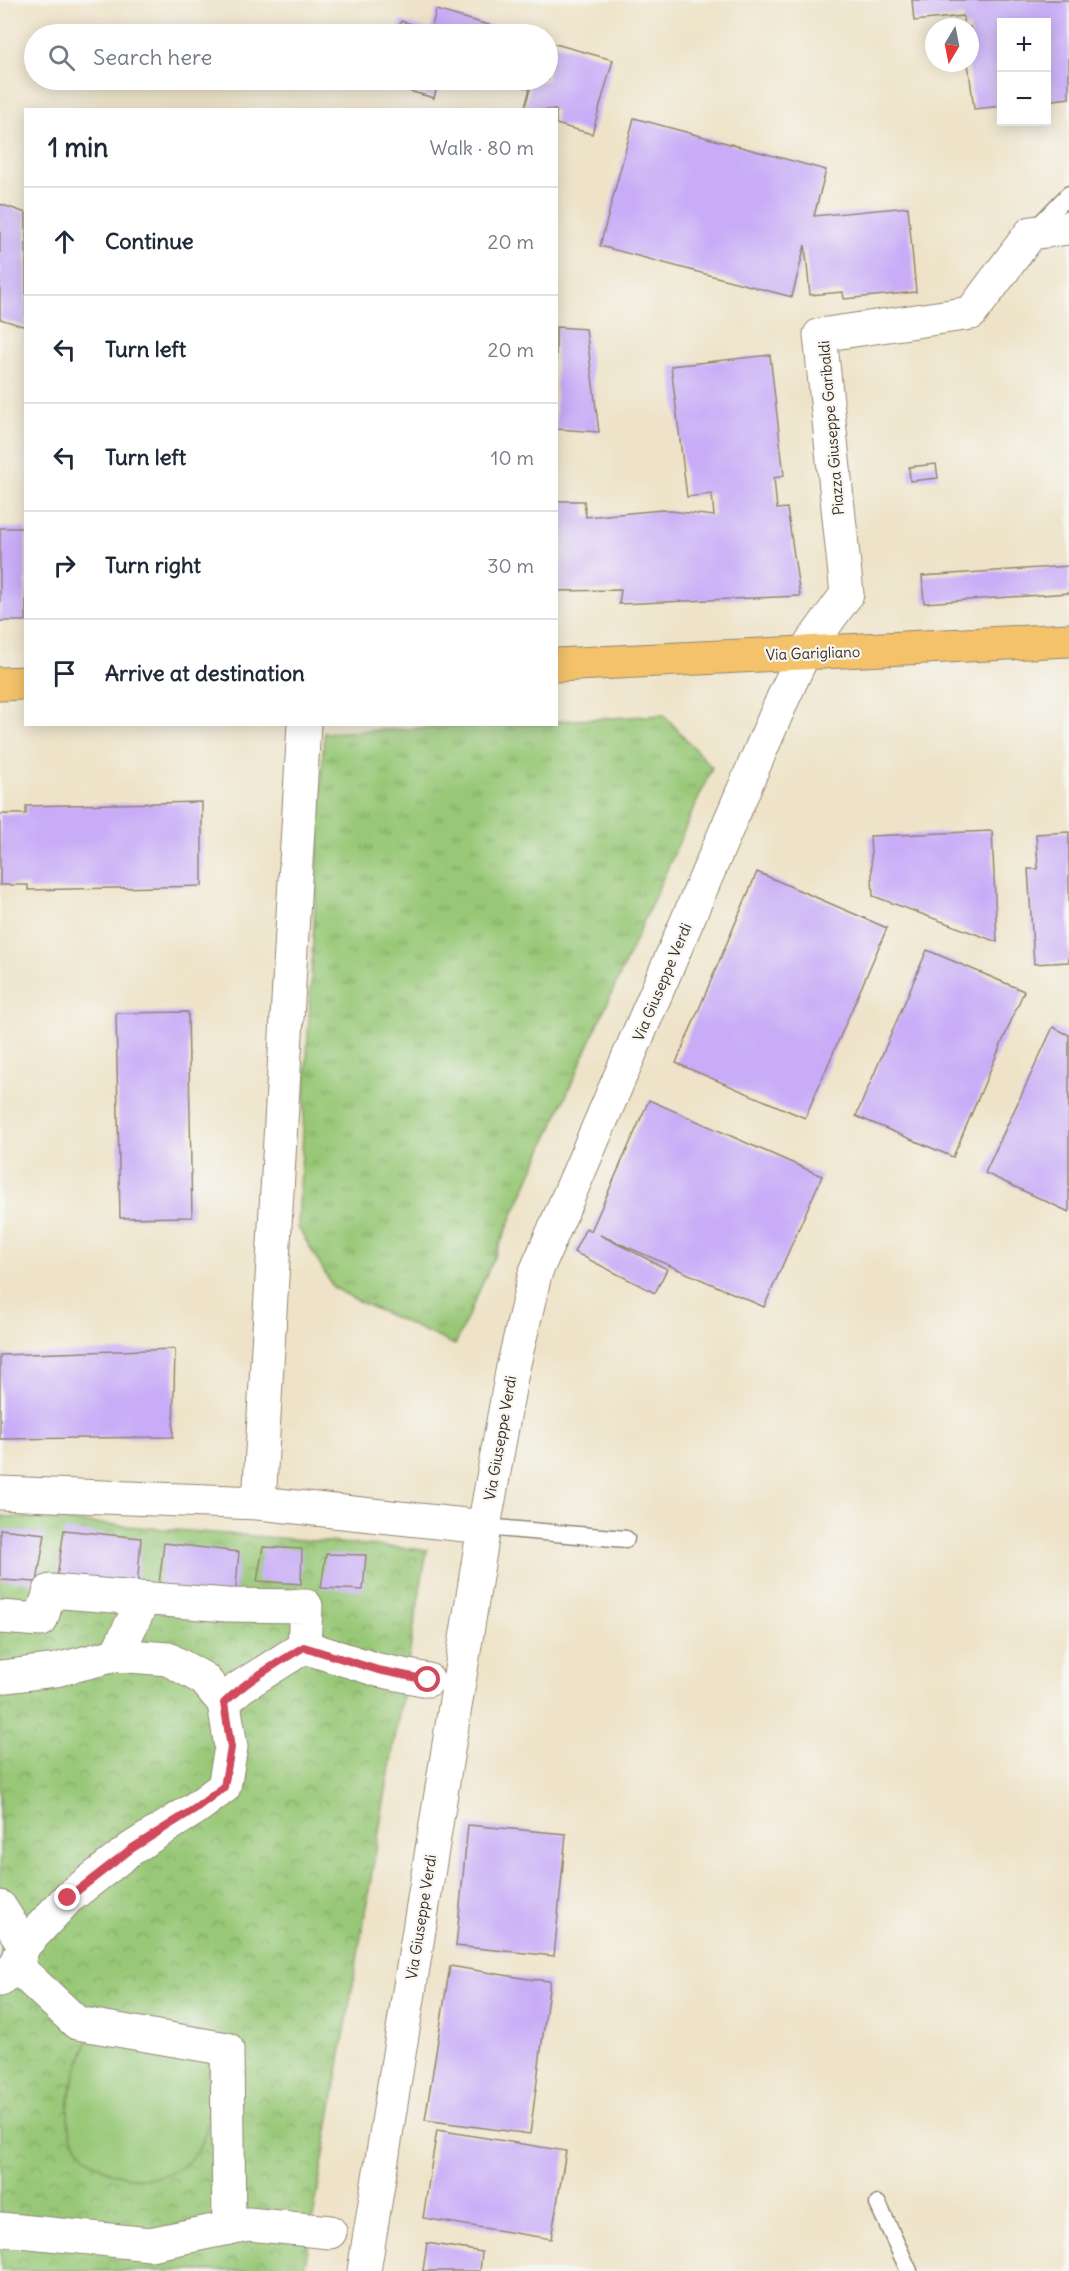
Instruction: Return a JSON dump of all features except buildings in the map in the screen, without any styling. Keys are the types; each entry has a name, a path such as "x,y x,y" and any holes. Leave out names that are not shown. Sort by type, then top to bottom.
{"main road":[{"name":"Via Garigliano","path":"558,665 1069,640"},
{"path":"0,684 24,683"}],"street":[{"path":"1031,233 1069,228"},
{"name":"Piazza Giuseppe Garibaldi","path":"804,653 847,594 820,335 971,313 1031,233"},
{"name":"Via Giuseppe Verdi","path":"364,2271 484,1527 512,1372 535,1274 804,653"},
{"path":"259,1503 304,726"},
{"path":"0,1493 259,1503 484,1527"},
{"path":"0,1617 41,1620 50,1591 227,1605 306,1606 304,1647"},
{"path":"116,1654 144,1599"},
{"path":"224,1703 239,1688 304,1647 378,1670 428,1680"},
{"path":"0,1677 56,1670 116,1654 168,1659 204,1679 224,1703 231,1748 224,1787 196,1808 131,1849 68,1898 14,1964"},
{"path":"0,1907 14,1964 77,2023 227,2049 229,2228"},
{"path":"0,2229 150,2244 248,2224 330,2232"}],"lane":[{"path":"1031,233 1069,194"},
{"path":"484,1527 626,1539"},
{"path":"878,2204 909,2271"}],"green space":[{"path":"664,715 712,768 455,1345 358,1301 333,1287 298,1227 324,733 463,726 558,726 558,721"},
{"path":"0,1516 427,1550 304,2271 0,2271"},
{"path":"90,2035 210,2057 209,2101 205,2135 187,2162 168,2173 147,2178 124,2176 103,2168 86,2156 73,2138 68,2106"}],"route":[{"path":"68,1898 131,1849 196,1808 224,1787 231,1748 224,1703 239,1688 277,1663 304,1647 378,1670 428,1680"}]}
